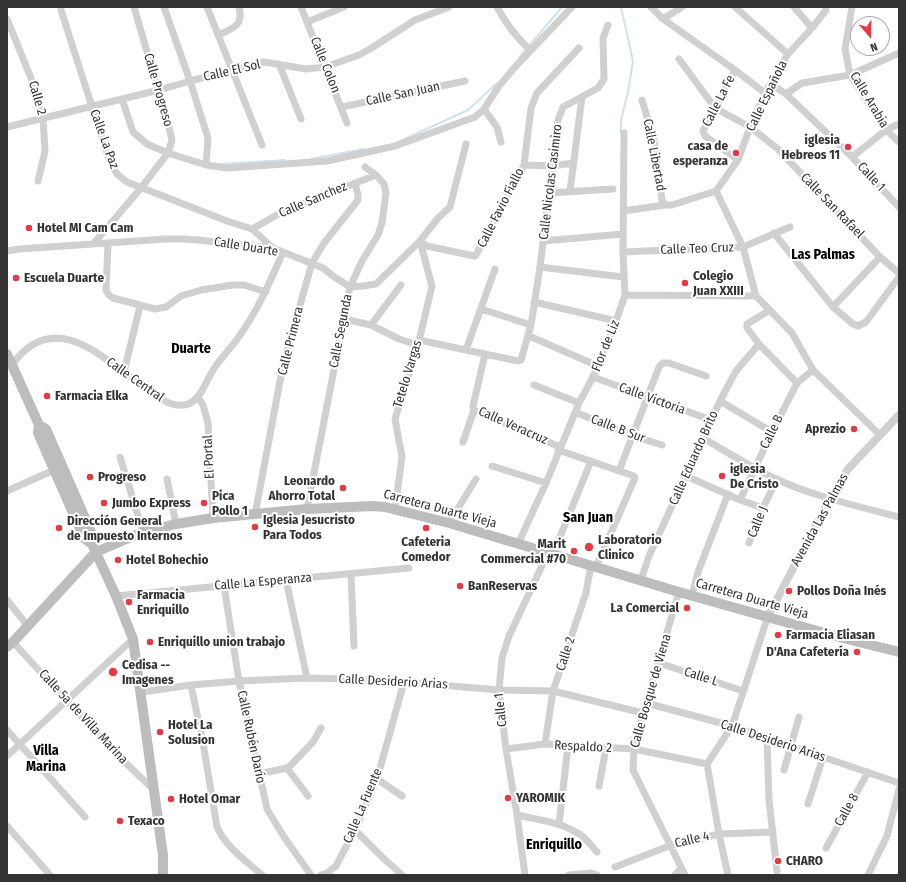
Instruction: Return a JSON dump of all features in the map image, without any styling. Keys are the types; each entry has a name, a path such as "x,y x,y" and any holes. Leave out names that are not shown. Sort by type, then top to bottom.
{"main road":[{"path":"7,354 39,425 46,428 58,468 92,534 94,548 116,596 133,639 142,692 162,855 163,875"},
{"name":"Carretera Duarte Vieja","path":"9,646 94,548 143,532 176,524 213,518 361,505 385,507 450,523 679,592 835,636 899,652"}],"street":[{"name":"Calle Progreso","path":"134,7 159,90 172,140 168,153"},
{"path":"164,7 208,138 206,165"},
{"path":"206,7 262,145"},
{"path":"218,35 234,28 239,23 241,18 239,7"},
{"name":"Calle Colon","path":"301,7 326,66 347,123"},
{"path":"307,22 344,7"},
{"name":"Calle El Sol","path":"7,127 159,90 264,62 306,70 326,66 365,52 386,40 415,20 448,7"},
{"path":"497,7 506,24 518,40 530,50"},
{"path":"122,99 133,132 147,144 168,153 206,165 227,168 327,161 395,146 475,117 484,109 499,86 530,50 572,7"},
{"path":"651,7 663,19 765,93"},
{"path":"663,19 682,7"},
{"path":"735,7 788,54"},
{"path":"794,7 812,28"},
{"name":"Calle Española","path":"716,191 738,160 750,127 765,93 772,84 788,54 812,28 826,10 826,7"},
{"name":"Calle Arabia","path":"852,7 845,49 850,75 886,130 899,142"},
{"name":"Calle La Paz","path":"61,10 113,168 122,179 141,188 252,229"},
{"name":"Calle 2","path":"7,19 35,88 43,119 45,150 38,181"},
{"name":"Calle Nicolas Casimiro","path":"485,354 518,362 521,360 531,326 540,267 558,120 564,107 598,88 604,79 603,38 608,25"},
{"name":"Calle Favio Fiallo","path":"420,241 427,246 475,256 524,165 531,108 537,93 579,48"},
{"path":"786,94 802,83 850,75 899,53"},
{"name":"Calle San Rafael","path":"679,60 715,108 750,127 778,149 880,257 899,273"},
{"path":"279,64 301,119"},
{"name":"Calle La Fe","path":"735,70 703,131 705,136 738,160"},
{"name":"Calle San Juan","path":"342,107 465,81"},
{"name":"Calle 1","path":"772,84 786,94 852,157 899,207"},
{"path":"570,191 582,97"},
{"name":"Calle Libertad","path":"642,100 654,140 662,200 665,205 672,205 716,191"},
{"path":"484,109 497,127 501,142"},
{"path":"852,157 886,130 899,124"},
{"name":"Flor de Liz","path":"518,544 546,483 559,448 579,403 598,366 625,295 623,277 624,133"},
{"path":"350,286 376,284 420,241 438,218 450,207 466,144"},
{"path":"94,243 141,188 168,153"},
{"path":"524,165 552,166 573,164"},
{"name":"Calle Segunda","path":"307,509 350,286 362,261 378,235 382,223 386,193 384,184 376,175 365,167"},
{"name":"Calle Sanchez","path":"252,229 284,211 376,175"},
{"name":"Calle Primera","path":"255,514 284,364 312,263 324,243 358,200 355,183"},
{"path":"549,193 613,189"},
{"path":"716,191 743,247 756,296 792,333 813,370 880,435"},
{"path":"623,211 665,205"},
{"name":"Calle Teo Cruz","path":"623,252 743,247 790,226"},
{"path":"252,229 273,248"},
{"path":"774,233 833,307 853,324 858,326 866,322 899,277"},
{"path":"543,241 623,234"},
{"name":"Calle Duarte","path":"7,251 94,243 184,238 273,248 323,268 350,286"},
{"name":"Tetelo Vargas","path":"394,509 402,456 395,419 419,343 432,286 420,241"},
{"path":"108,243 106,286 107,293 113,298 140,306 160,309 166,307 181,296 188,293 233,285 244,285 266,292"},
{"path":"198,397 214,368 238,338 266,292 283,252"},
{"path":"833,307 880,257"},
{"path":"540,267 623,277"},
{"path":"466,350 495,270"},
{"path":"371,325 401,285"},
{"path":"625,295 756,296"},
{"path":"534,302 616,321"},
{"path":"124,372 140,306"},
{"path":"481,309 531,326"},
{"path":"770,310 747,324 747,328 759,344 797,383"},
{"path":"344,319 371,325 399,339 485,354"},
{"path":"529,336 598,366"},
{"name":"Calle Central","path":"12,365 21,353 38,342 51,338 65,338 79,342 162,400 172,405 191,403 198,397"},
{"name":"Calle Eduardo Brito","path":"641,580 650,556 720,401 736,371 759,344"},
{"name":"Calle Veracruz","path":"485,354 473,406 474,410 559,448 634,476 635,478"},
{"path":"619,471 659,367 662,363 669,363 706,376"},
{"name":"Calle B","path":"740,500 797,383 813,370"},
{"name":"Calle Victoria","path":"593,377 711,420"},
{"path":"534,385 579,403"},
{"name":"El Portal","path":"198,397 203,405 208,423 213,518"},
{"path":"720,401 772,432"},
{"path":"463,442 474,410"},
{"name":"Calle B Sur","path":"575,412 633,436 662,445"},
{"name":"Avenida Las Palmas","path":"768,616 830,499 848,469 899,415"},
{"path":"703,438 777,479 830,499 899,517"},
{"path":"120,457 143,532"},
{"name":"Calle 1","path":"525,875 506,749 499,690 502,658 509,636 550,553 591,461"},
{"path":"492,466 546,483"},
{"path":"7,491 58,468"},
{"path":"686,476 740,500 763,508"},
{"name":"Calle 2","path":"545,744 553,691 594,566 635,478"},
{"path":"167,479 176,524"},
{"path":"450,523 476,479"},
{"name":"Calle J","path":"749,543 763,508 777,479"},
{"path":"692,595 698,572 728,494"},
{"name":"Calle La Esperanza","path":"116,596 409,568"},
{"path":"351,574 354,646"},
{"path":"286,580 306,678"},
{"name":"Calle Rubén Darío","path":"224,586 239,681 258,774 267,809 284,837 311,875"},
{"name":"Calle Bosque de Viena","path":"679,592 643,713 634,750 633,770 684,875"},
{"path":"7,600 27,625"},
{"path":"728,875 719,834 707,764 732,726 768,616"},
{"path":"7,756 133,639"},
{"name":"Calle 5a de Villa Marina","path":"9,646 67,701 110,748 154,790"},
{"name":"Calle L","path":"659,663 743,691"},
{"name":"Calle Desiderio Arias","path":"142,692 191,685 306,678 404,682 499,690 553,691 643,713"},
{"name":"Calle La Fuente","path":"321,875 327,874 336,866 355,830 377,779 404,682"},
{"path":"191,685 203,744 216,826 220,835 240,857 262,875"},
{"name":"Calle Desiderio Arias","path":"646,703 732,726 899,783"},
{"path":"784,770 799,717"},
{"path":"258,774 287,768 298,759 313,742 321,728"},
{"path":"7,730 85,817"},
{"path":"767,738 769,800 774,832 777,871"},
{"name":"Respaldo 2","path":"506,749 545,744 634,750 707,764"},
{"path":"559,824 568,746"},
{"path":"599,786 606,748"},
{"path":"808,804 823,757"},
{"path":"287,768 308,796"},
{"name":"Calle 8","path":"826,848 868,772"},
{"path":"377,779 402,796"},
{"path":"868,875 887,836 899,789"},
{"path":"517,815 559,824 583,836 597,852"},
{"path":"7,826 50,875"},
{"path":"355,830 382,858 402,875"},
{"name":"Calle 4","path":"615,867 669,846 719,834 774,832"},
{"path":"674,875 681,868"},
{"path":"569,875 591,873 597,875"}],"waterway":[{"path":"529,46 562,7"},
{"path":"621,7 633,61 628,92 621,120 621,133"},
{"path":"519,58 526,49"},
{"path":"398,142 468,110 496,84"},
{"path":"311,159 364,149"},
{"path":"222,164 285,160"}],"place":[{"name":"iglesia Hebreos 11","path":"848,147"},
{"name":"casa de esperanza","path":"736,153"},
{"name":"Hotel MI Cam Cam","path":"29,228"},
{"name":"Escuela Duarte","path":"16,278"},
{"name":"Colegio Juan XXIII","path":"685,283"},
{"name":"Farmacia Elka","path":"47,396"},
{"name":"Aprezio","path":"854,429"},
{"name":"iglesia De Cristo","path":"722,476"},
{"name":"Progreso","path":"90,477"},
{"name":"Leonardo Ahorro Total","path":"343,488"},
{"name":"Jumbo Express","path":"104,503"},
{"name":"Pica Pollo 1","path":"204,503"},
{"name":"Iglesia Jesucristo Para Todos","path":"255,527"},
{"name":"Dirección General de Impuesto Internos","path":"59,528"},
{"name":"Cafeteria Comedor","path":"426,528"},
{"name":"Laboratorio Clinico","path":"589,547"},
{"name":"Marit Commercial #70","path":"574,551"},
{"name":"Hotel Bohechio","path":"118,560"},
{"name":"BanReservas","path":"460,586"},
{"name":"Pollos Doña Inés","path":"789,591"},
{"name":"Farmacia Enriquillo","path":"129,602"},
{"name":"La Comercial","path":"687,608"},
{"name":"Farmacia Eliasan","path":"778,635"},
{"name":"Enriquillo union trabajo","path":"150,642"},
{"name":"D'Ana Cafetería","path":"857,652"},
{"name":"Cedisa -- Imagenes","path":"113,672"},
{"name":"Hotel La Solusion","path":"160,732"},
{"name":"YAROMIK","path":"508,798"},
{"name":"Hotel Omar","path":"171,799"},
{"name":"Texaco","path":"120,821"},
{"name":"CHARO","path":"778,861"}],"district":[{"name":"Las Palmas","path":"823,255"},
{"name":"Duarte","path":"191,349"},
{"name":"San Juan","path":"588,518"},
{"name":"Villa Marina","path":"46,760"},
{"name":"Enriquillo","path":"554,845"}]}
